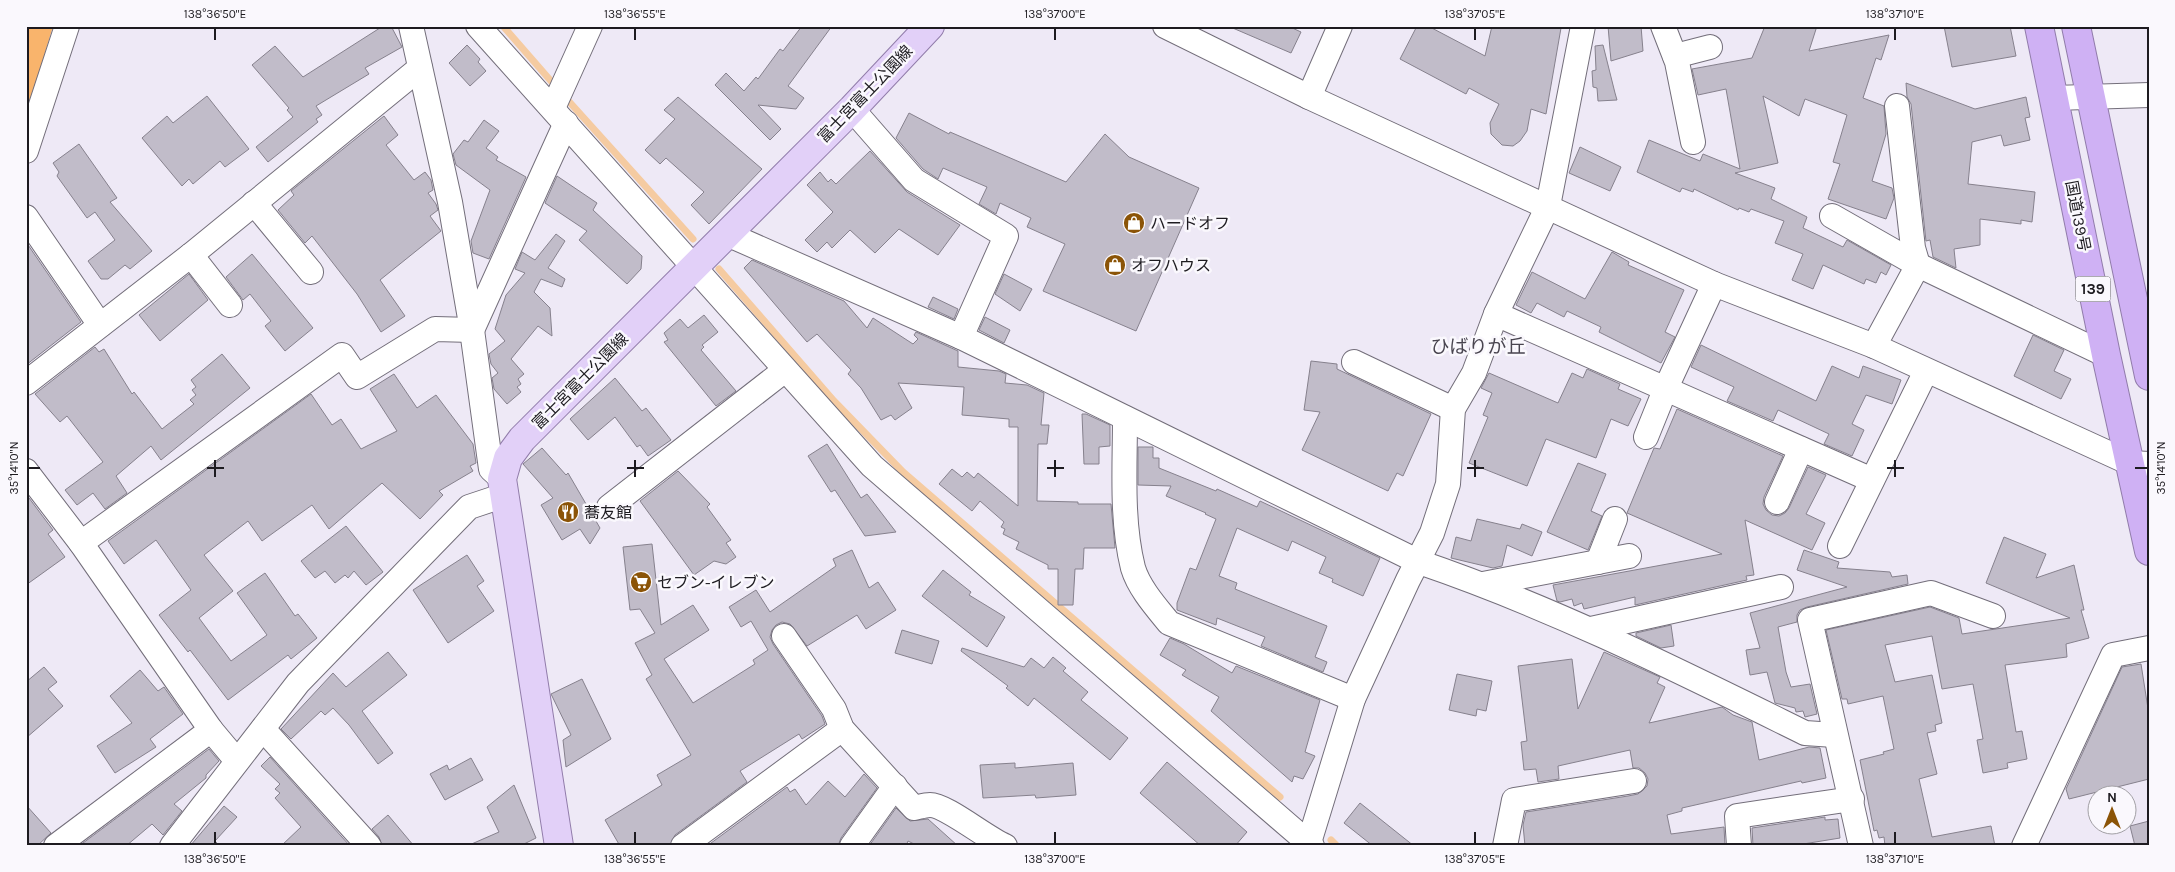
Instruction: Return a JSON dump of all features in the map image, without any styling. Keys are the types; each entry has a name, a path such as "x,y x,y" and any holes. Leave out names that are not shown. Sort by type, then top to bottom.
{"highway":[{"name":"国道139号","path":"2039,26 2106,355 2139,463 2149,551"},
{"name":"139","path":"2076,26 2149,376"}],"main road":[{"name":"富士宮富士公園線","path":"559,846 503,487 508,458 522,439 852,109 930,26"}],"street":[{"path":"26,151 67,26"},
{"path":"172,846 298,683 468,508 503,487 491,469 472,330 450,202 411,26"},
{"path":"478,26 560,104 693,268 872,466 1310,845 1353,699 1432,533 1448,484 1453,410 1474,373 1496,314 1548,206 1583,26"},
{"path":"472,330 590,26"},
{"path":"1165,26 1308,97 1714,284 1874,346 1926,371 2139,463"},
{"path":"1308,97 1340,26"},
{"path":"1663,26 1675,56 1693,142"},
{"path":"1675,56 1710,47"},
{"path":"26,383 191,255 420,68"},
{"path":"2054,98 2091,95 2149,95"},
{"path":"1874,346 1918,265 1913,248 1897,106"},
{"path":"852,109 914,180 1006,236 961,337"},
{"path":"254,203 311,272"},
{"path":"1832,216 1918,265 2106,355"},
{"path":"26,217 100,325"},
{"path":"727,234 961,337 1419,562 1483,584 1591,629 1805,733 1834,734"},
{"path":"191,255 230,305"},
{"path":"1646,438 1665,390 1714,284"},
{"path":"1496,314 1872,480"},
{"path":"80,543 342,355 357,377 435,329 472,330"},
{"path":"1354,362 1453,410"},
{"path":"609,507 785,370"},
{"path":"1840,546 1926,371"},
{"path":"1125,418 1124,506 1134,569 1151,601 1168,623 1353,699"},
{"path":"1777,502 1801,449"},
{"path":"26,471 80,543 212,730 237,761"},
{"path":"1598,562 1616,519"},
{"path":"1483,584 1629,556"},
{"path":"1591,629 1782,588"},
{"path":"1861,846 1852,799 1834,734 1810,620 1930,593 1994,616"},
{"path":"784,636 834,710 842,729 914,808 931,804 948,812 996,844"},
{"path":"2024,846 2113,654 2149,648"},
{"path":"263,729 369,846"},
{"path":"683,846 842,729"},
{"path":"56,846 212,730"},
{"path":"1505,846 1514,800 1634,781"},
{"path":"852,846 895,786"},
{"path":"1739,846 1737,816 1852,799"}],"shaded area":[{"path":"26,26 53,26 26,117"}],"building":[{"path":"383,26 391,26 402,47 365,68 369,74 316,106 322,115 316,119 318,122 268,162 256,147 293,117 287,110 289,108 252,65 275,46 303,77"},
{"path":"802,26 832,26 788,86 804,98 796,109 758,105 781,129 770,140 715,85 726,73 744,91 756,77 758,79 780,49 783,51"},
{"path":"1228,26 1288,26 1301,32 1291,53"},
{"path":"1417,26 1428,26 1485,56 1492,26 1550,26 1561,28 1546,114 1531,109 1527,131 1520,141 1513,146 1502,145 1491,134 1490,123 1499,104 1469,88 1466,94 1400,59"},
{"path":"1608,26 1641,26 1643,51 1611,61"},
{"path":"1765,26 1817,26 1809,51 1889,35 1881,60 1876,58 1863,98 1884,106 1886,134 1872,181 1892,188 1894,198 1886,219 1828,199 1840,164 1833,162 1847,115 1805,99 1799,116 1763,96 1778,163 1735,173 1775,188 1771,199 1807,217 1803,228 1843,247 1847,240 1891,265 1886,275 1881,272 1876,283 1866,279 1864,284 1823,265 1813,289 1792,280 1803,254 1775,243 1784,221 1751,209 1749,212 1739,208 1738,210 1694,189 1693,192 1682,188 1680,192 1637,172 1649,140 1700,161 1703,154 1740,169 1726,89 1698,95 1692,69 1752,58"},
{"path":"1944,26 2010,26 2016,56 1952,67"},
{"path":"467,45 480,59 478,62 486,71 470,86 449,63"},
{"path":"1603,45 1617,100 1598,101 1597,88 1593,87 1592,71 1596,70 1595,46"},
{"path":"1906,83 1975,109 2026,97 2030,117 2025,118 2030,140 2004,146 2001,135 1972,142 1968,184 2035,192 2032,222 2021,220 2021,224 1980,219 1980,245 1954,249 1956,268 1933,257 1930,240 1926,241 1911,104 1907,97"},
{"path":"207,96 249,149 225,167 220,161 193,184 189,179 182,186 142,138 167,116 173,123"},
{"path":"678,97 762,169 709,224 691,205 704,192 666,158 660,164 645,150 675,119 664,110"},
{"path":"909,113 949,134 950,132 1066,182 1105,134 1129,157 1199,188 1136,331 1043,291 1065,244 1027,227 1031,218 1000,203 996,214 979,204 987,187 943,168 938,179 923,169 896,138"},
{"path":"384,116 398,135 386,145 414,180 425,172 431,180 433,190 428,193 438,210 430,216 441,231 380,280 405,316 381,332 357,294 312,236 305,243 278,210 294,195 291,191"},
{"path":"484,120 499,131 486,148 498,157 496,160 526,177 489,259 473,253 471,241 490,190 456,165 453,154 464,140 468,142"},
{"path":"79,144 117,198 110,202 152,251 130,269 125,265 108,279 101,279 88,261 115,240 95,212 87,218 57,176 59,172 53,163"},
{"path":"1580,147 1621,167 1610,191 1569,173"},
{"path":"870,151 907,192 960,225 938,255 899,229 875,253 850,230 832,248 827,242 817,252 805,240 833,212 807,185 820,172 828,182 831,179 836,184"},
{"path":"557,176 597,203 593,210 642,256 641,269 627,284 579,240 587,231 545,203"},
{"path":"556,234 565,241 548,268 565,279 562,287 541,279 534,292 550,308 552,336 538,326 511,359 524,374 518,379 521,384 517,387 521,392 507,404 494,389 492,378 498,373 491,364 489,354 505,341 495,329 506,295 525,273 515,269 522,252 535,260"},
{"path":"26,242 81,322 26,365"},
{"path":"1612,252 1629,262 1628,265 1684,290 1665,332 1675,337 1661,363 1599,332 1601,327 1567,311 1564,317 1537,303 1531,313 1516,305 1532,272 1585,299"},
{"path":"252,254 313,328 285,351 265,326 271,321 250,294 243,300 226,277"},
{"path":"752,260 844,301 867,328 873,318 913,344 918,339 914,335 916,332 958,351 958,367 999,371 1006,374 1005,383 1027,385 1044,393 1041,425 1049,425 1047,444 1038,444 1037,501 1111,504 1115,548 1084,548 1083,569 1075,569 1073,605 1058,605 1058,569 1048,569 1048,565 1016,549 1019,542 1003,534 1005,529 1001,527 1004,522 980,501 972,511 939,484 952,469 962,477 967,472 974,478 978,473 1018,506 1018,427 1009,427 1009,419 962,415 964,387 898,383 912,408 895,420 891,415 881,420 861,388 848,374 851,370 817,334 807,342 744,268"},
{"path":"189,274 208,300 160,341 139,315"},
{"path":"1004,274 1032,289 1020,311 995,294"},
{"path":"933,297 958,309 954,319 928,307"},
{"path":"704,315 718,332 702,345 704,347 701,350 736,391 716,406 664,342 668,340 664,333 680,319 688,328"},
{"path":"985,317 1010,330 1004,343 979,330"},
{"path":"2033,335 2064,350 2054,371 2071,379 2061,399 2014,376"},
{"path":"1701,345 1816,401 1832,366 1859,378 1863,366 1901,380 1892,404 1866,395 1852,424 1864,430 1852,456 1824,444 1829,434 1778,410 1773,421 1727,401 1734,387 1691,367"},
{"path":"95,347 99,352 104,349 132,394 134,392 162,429 194,404 190,400 196,395 192,390 196,387 191,380 222,354 250,388 161,460 151,446 116,476 127,493 105,509 93,493 77,505 65,490 103,462 67,416 60,422 35,394"},
{"path":"1311,361 1337,364 1337,369 1431,414 1403,476 1397,473 1388,491 1302,450 1320,412 1304,410"},
{"path":"1587,369 1620,384 1618,389 1641,399 1628,426 1611,419 1596,458 1546,439 1527,486 1469,463 1488,417 1483,415 1492,393 1481,388 1489,373 1558,403 1572,373 1583,378"},
{"path":"394,374 417,408 436,395 473,444 476,463 470,466 473,471 439,491 443,495 420,519 382,483 329,529 312,505 262,541 248,521 204,555 233,591 199,618 231,661 267,635 237,593 265,573 295,616 298,614 317,638 291,659 288,655 228,700 190,650 188,652 159,615 191,590 156,540 124,564 108,541 311,394 332,425 341,419 361,449 397,431 370,389"},
{"path":"615,378 642,411 646,408 671,440 648,456 640,445 637,447 615,417 588,440 570,419"},
{"path":"1677,409 1783,456 1764,497 1763,504 1772,515 1779,516 1789,508 1808,467 1826,475 1806,514 1825,523 1812,550 1745,520 1754,575 1746,576 1747,580 1635,605 1635,597 1584,609 1582,603 1574,606 1572,599 1557,601 1553,585 1722,554 1627,513 1654,448 1660,449"},
{"path":"1082,414 1110,425 1110,446 1099,447 1099,464 1084,464"},
{"path":"827,444 861,498 867,494 896,532 865,536 835,490 831,492 808,456"},
{"path":"1138,447 1153,447 1153,458 1159,458 1159,468 1216,491 1217,489 1257,507 1260,501 1380,558 1363,596 1332,582 1333,579 1319,573 1326,557 1292,541 1288,551 1237,528 1219,576 1237,583 1235,589 1327,626 1315,657 1327,662 1323,672 1261,646 1265,637 1217,618 1216,625 1177,610 1177,603 1190,568 1196,570 1216,519 1166,496 1171,486 1138,485"},
{"path":"542,448 566,475 568,473 600,528 590,544 580,529 562,540 541,505 553,498 523,464"},
{"path":"1578,463 1606,474 1591,511 1602,516 1588,550 1547,532"},
{"path":"678,471 710,504 707,507 731,540 726,543 736,557 726,564 714,561 694,575 640,501"},
{"path":"26,494 53,530 48,534 65,557 26,585"},
{"path":"1477,519 1520,529 1522,524 1542,532 1532,556 1507,545 1502,566 1493,568 1451,558 1456,537 1471,541"},
{"path":"346,526 383,572 366,585 354,571 348,578 345,575 335,583 325,571 315,578 301,561"},
{"path":"2004,537 2046,554 2036,578 2074,565 2084,610 2081,610 2089,638 2066,644 2067,657 2005,665 2016,732 2022,731 2027,759 2007,763 2008,768 1983,773 1977,740 1983,739 1973,684 1942,689 1932,636 1885,645 1895,682 1932,675 1942,723 1935,725 1936,731 1927,733 1937,774 1919,779 1932,837 1991,826 1995,846 1885,846 1884,837 1879,838 1877,830 1874,831 1860,760 1884,754 1883,752 1894,749 1883,696 1848,704 1847,699 1842,699 1826,630 1930,607 1959,618 1962,634 2070,618 1986,583"},
{"path":"652,544 661,625 693,605 709,630 664,659 693,703 755,664 753,660 768,650 751,621 741,627 729,607 756,590 770,612 836,566 833,559 852,550 869,588 878,582 896,610 866,629 857,615 807,646 790,624 782,622 776,625 770,637 773,644 822,716 825,724 802,739 799,734 740,771 747,782 675,835 670,846 620,846 605,820 662,785 657,775 691,755 646,679 652,675 635,643 655,633 640,609 630,610 623,547"},
{"path":"1804,550 1839,562 1837,568 1890,572 1892,577 1907,575 1908,584 1807,607 1800,610 1797,615 1797,622 1778,627 1786,672 1791,687 1810,684 1817,714 1805,717 1803,711 1796,712 1795,708 1775,703 1767,672 1750,675 1746,650 1760,648 1750,613 1847,587 1797,570"},
{"path":"467,555 484,581 477,586 494,611 448,643 413,590"},
{"path":"943,570 971,592 969,595 1005,617 987,647 922,596"},
{"path":"1671,625 1674,646 1661,648 1636,636 1636,633"},
{"path":"902,630 939,641 932,664 895,653"},
{"path":"1170,638 1184,644 1232,673 1236,666 1320,700 1305,752 1315,756 1303,779 1294,776 1292,782 1211,711 1219,697 1182,675 1186,670 1160,655"},
{"path":"962,648 1024,667 1031,658 1044,668 1053,657 1066,668 1063,671 1088,692 1081,700 1128,738 1110,760 1034,698 1028,706 1006,688 1008,686 961,651"},
{"path":"388,652 407,675 362,711 393,753 378,764 349,725 333,708 325,715 321,711 291,739 281,729 333,673 346,687"},
{"path":"1604,652 1660,677 1657,683 1665,687 1649,723 1722,707 1733,715 1752,722 1759,760 1809,747 1820,748 1826,778 1802,783 1801,781 1682,808 1682,811 1667,815 1671,834 1724,827 1725,846 1525,846 1523,825 1526,812 1638,794 1647,786 1648,779 1645,773 1639,768 1633,768 1630,750 1558,766 1559,779 1538,782 1536,769 1524,770 1521,742 1527,741 1518,666 1572,659 1578,709"},
{"path":"2141,664 2149,715 2149,779 2129,784 2088,784 2088,794 2069,799 2066,789 2122,667"},
{"path":"44,667 57,682 48,689 63,706 26,738 26,682"},
{"path":"140,670 158,691 164,687 183,714 150,739 156,747 115,773 97,746 132,723 110,696"},
{"path":"1457,674 1492,681 1486,711 1477,709 1476,716 1449,710"},
{"path":"582,679 611,739 566,767 563,740 571,735 551,694"},
{"path":"209,749 219,761 206,775 206,778 174,804 182,811 163,835 152,824 126,846 79,846"},
{"path":"270,757 350,846 281,846 301,827 275,798 280,793 275,789 280,784 261,766"},
{"path":"471,758 483,780 445,800 430,774 447,765 449,770"},
{"path":"1167,762 1247,832 1235,846 1201,846 1140,793"},
{"path":"1015,763 1015,768 1073,763 1076,795 1036,798 1035,795 983,798 980,765"},
{"path":"864,774 877,788 841,838 838,846 707,846 787,787 790,792 795,789 806,805 828,781 845,797"},
{"path":"514,785 536,838 520,846 467,846 499,832 487,807"},
{"path":"1360,803 1414,846 1373,846 1344,823"},
{"path":"26,805 51,833 37,846 26,846"},
{"path":"224,806 237,817 215,841 220,846 190,846"},
{"path":"896,808 910,821 928,819 958,846 918,846 908,841 906,846 869,846"},
{"path":"388,815 414,846 382,846 379,837 372,829"},
{"path":"1825,817 1825,820 1838,819 1840,838 1791,846 1753,846 1752,828"},
{"path":"2149,821 2149,846 2135,846 2132,834 2138,834 2138,824"}],"waterway":[{"path":"503,26 557,88"},
{"path":"564,96 693,239"},
{"path":"719,269 834,401 903,472 1280,797"},
{"path":"1331,840 1337,846"}],"place":[{"name":"ハードオフ","path":"1134,223"},
{"name":"オフハウス","path":"1115,265"},
{"name":"蕎友館","path":"568,512"},
{"name":"セブン-イレブン","path":"641,582"}],"district":[{"name":"ひばりが丘","path":"1478,347"}]}
